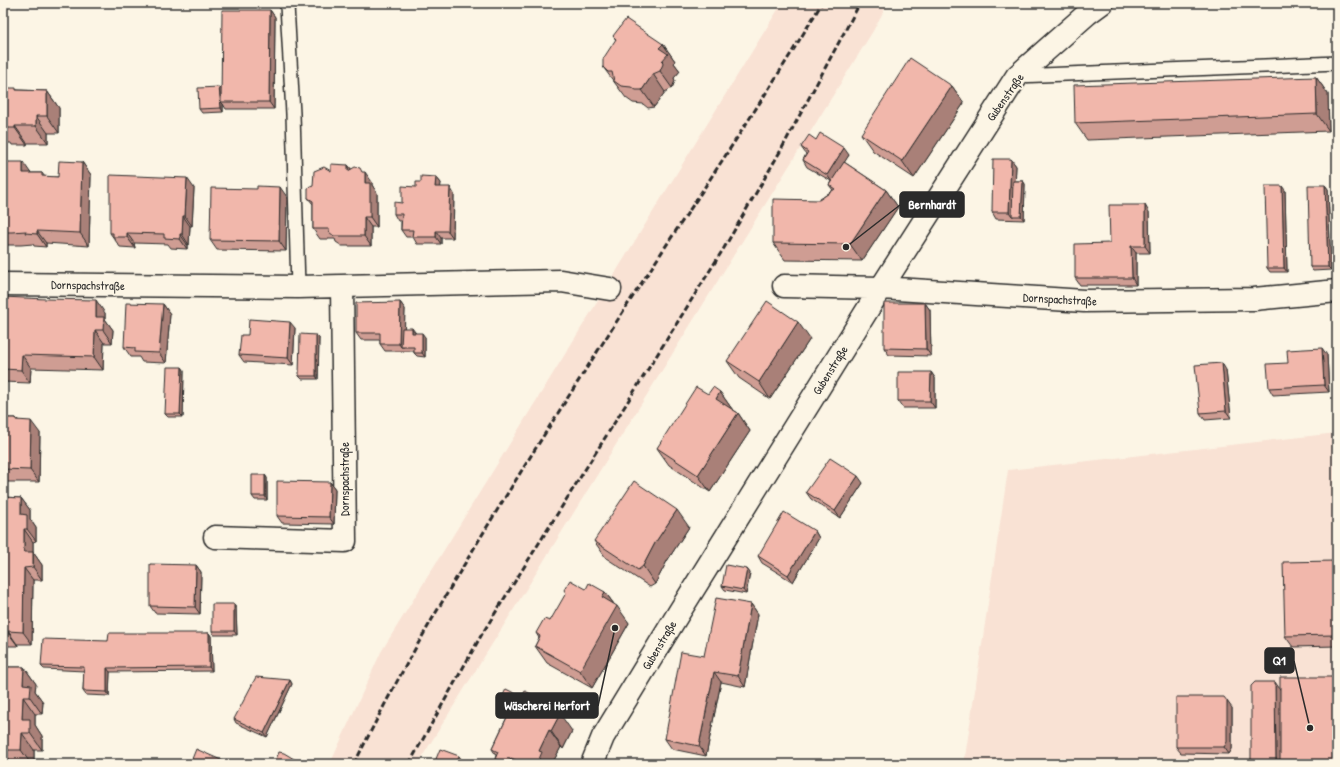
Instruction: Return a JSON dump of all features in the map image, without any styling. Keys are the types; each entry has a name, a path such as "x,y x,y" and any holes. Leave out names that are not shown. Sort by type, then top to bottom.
{"street":[{"name":"Gubenstraße","path":"592,764 603,737 665,635 881,288 1017,76 1087,14 1102,3"},
{"name":"Dornspachstraße","path":"3,284 298,287 561,281 610,289"},
{"name":"Dornspachstraße","path":"215,538 345,542 342,286"},
{"name":"Dornspachstraße","path":"784,286 881,288 1084,301 1254,299 1337,291"}],"lane":[{"path":"286,5 293,114 298,287"},
{"path":"1017,76 1337,63"}],"shaded area":[{"path":"782,3 888,3 873,31 425,752 419,764 330,764 381,652"},
{"path":"1337,433 1337,764 964,764 1008,470"}],"building":[{"path":"222,10 270,10 269,102 221,102"},
{"path":"626,19 663,44 659,48 668,54 662,61 663,64 660,71 653,74 642,90 621,86 614,81 612,72 608,72 603,67 603,59 616,39 613,36"},
{"path":"910,58 952,86 902,161 861,134"},
{"path":"1316,77 1317,114 1075,123 1074,85"},
{"path":"219,87 221,108 199,109 198,88"},
{"path":"3,88 47,91 47,116 36,116 36,126 15,126 15,128 3,128"},
{"path":"820,133 844,148 827,175 803,160 808,152 801,147 809,135 816,140"},
{"path":"993,159 1011,159 1009,212 992,212"},
{"path":"59,161 82,162 80,233 37,231 37,234 25,233 26,231 3,232 3,162 23,162 23,173 42,173 42,176 58,177"},
{"path":"844,162 886,190 850,244 773,243 773,199 819,200 835,189 829,185"},
{"path":"331,164 348,165 348,171 355,167 360,168 362,172 365,172 365,183 370,183 370,217 364,217 364,236 334,236 329,232 329,229 313,229 313,201 308,198 308,188 313,186 314,171 324,167 331,171"},
{"path":"110,175 187,178 185,216 183,216 182,234 180,234 180,239 164,238 164,234 127,233 127,237 113,237 113,233 110,233"},
{"path":"421,176 436,177 435,187 450,187 448,231 436,231 436,237 412,237 413,230 401,230 402,214 394,214 394,202 402,203 402,186 416,187 416,182 421,182"},
{"path":"1013,181 1023,181 1021,216 1012,216"},
{"path":"1308,185 1325,185 1328,267 1310,267"},
{"path":"257,186 280,187 279,241 210,240 211,188 257,189"},
{"path":"1265,186 1282,186 1284,268 1267,268"},
{"path":"1109,205 1145,205 1145,246 1131,246 1132,278 1075,278 1075,244 1110,243"},
{"path":"3,297 96,300 96,317 104,317 103,330 95,330 94,357 22,355 21,370 3,369"},
{"path":"767,301 798,322 759,382 727,361"},
{"path":"400,302 399,344 380,344 380,333 356,333 356,303"},
{"path":"126,303 163,304 159,353 135,352 135,348 124,347"},
{"path":"884,303 925,303 926,349 884,348"},
{"path":"249,319 290,322 288,358 239,355 241,335 248,335"},
{"path":"402,328 412,328 412,333 422,333 422,353 414,353 414,347 401,347"},
{"path":"300,334 316,335 316,376 299,376"},
{"path":"1322,348 1324,385 1269,388 1267,364 1288,363 1287,350"},
{"path":"1222,363 1226,411 1200,413 1195,365"},
{"path":"167,367 182,367 180,414 165,414"},
{"path":"898,372 931,372 930,401 898,401"},
{"path":"696,387 708,394 713,387 720,392 716,399 738,413 698,475 657,448"},
{"path":"3,418 16,418 16,420 31,421 30,470 3,469"},
{"path":"830,458 858,476 835,511 806,492"},
{"path":"252,475 265,475 265,496 252,496"},
{"path":"277,481 330,482 329,517 277,516"},
{"path":"634,481 677,510 655,543 643,566 638,570 594,541"},
{"path":"3,497 21,498 21,514 27,515 27,529 24,529 24,552 33,552 33,567 24,568 23,632 8,631 9,634 3,634"},
{"path":"784,512 815,531 788,575 758,556"},
{"path":"1334,561 1335,635 1285,636 1283,562"},
{"path":"150,564 196,565 195,607 150,606"},
{"path":"726,565 747,569 743,590 722,586"},
{"path":"570,580 586,589 589,583 605,592 602,597 617,606 580,671 535,646 540,636 536,633 544,619 550,621 566,593 564,590"},
{"path":"716,598 751,604 738,676 714,672 699,746 665,739 681,652 704,656"},
{"path":"212,604 234,604 234,631 212,631"},
{"path":"109,633 209,633 209,667 107,668 107,692 83,691 84,667 41,666 43,639 108,641"},
{"path":"3,667 24,667 23,684 31,685 30,697 23,697 22,719 30,719 30,733 22,733 21,750 3,750"},
{"path":"256,677 290,680 264,733 234,719"},
{"path":"1280,677 1337,677 1337,764 1280,764"},
{"path":"1255,682 1275,682 1276,763 1255,763 1251,759 1251,686"},
{"path":"506,689 522,697 525,691 537,697 535,702 560,714 551,731 549,730 539,751 542,752 537,764 524,764 511,758 508,764 505,764 495,759 498,752 492,749 510,711 498,706"},
{"path":"1176,697 1224,697 1227,701 1227,742 1224,747 1176,747"},
{"path":"196,749 230,764 190,764"},
{"path":"440,749 459,756 456,764 434,764"},
{"path":"279,752 284,753 299,762 298,764 274,764"}],"railway":[{"path":"354,764 400,676 485,529 637,290 754,112 822,3"},
{"path":"409,764 482,634 724,248 781,150 860,3"}],"place":[{"name":"Bernhardt","path":"846,247"},
{"name":"Wäscherei Herfort","path":"615,628"},
{"name":"Q1","path":"1310,728"}]}
